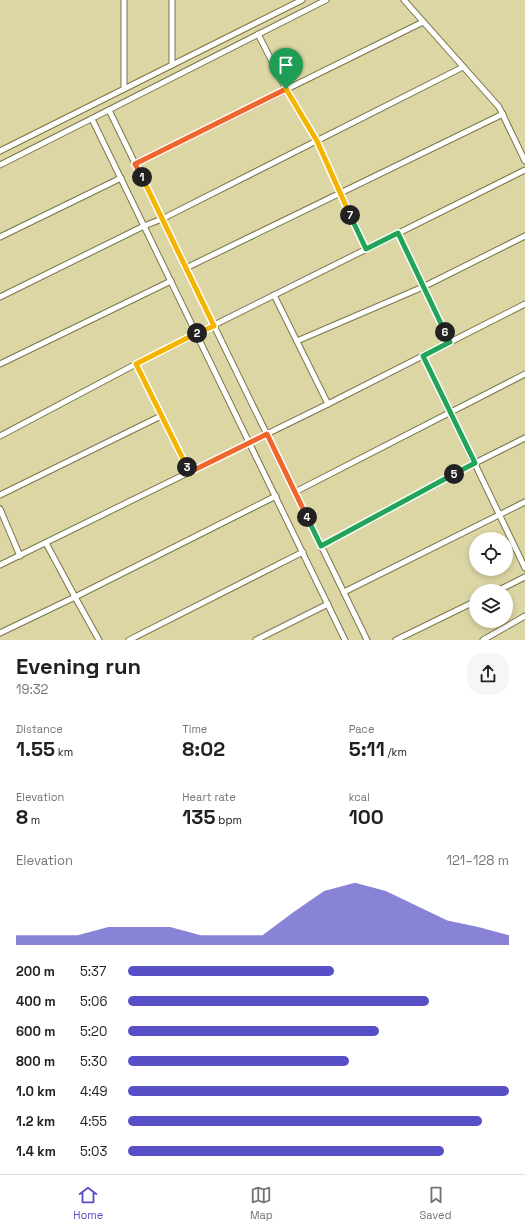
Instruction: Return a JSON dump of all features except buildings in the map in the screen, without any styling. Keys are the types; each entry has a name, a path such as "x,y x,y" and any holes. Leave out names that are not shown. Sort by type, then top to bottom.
{"street":[{"path":"124,0 124,89"},
{"path":"172,0 172,65"},
{"path":"0,151 302,0"},
{"path":"0,165 326,0"},
{"path":"404,0 499,107 525,160"},
{"path":"135,164 423,22"},
{"path":"258,34 286,89 317,141 366,249"},
{"path":"0,297 144,226 162,219 464,67"},
{"path":"109,110 367,640"},
{"path":"186,268 503,114"},
{"path":"92,118 345,640"},
{"path":"0,436 136,364 525,170"},
{"path":"0,237 121,178"},
{"path":"398,233 450,342"},
{"path":"297,341 423,287 525,236"},
{"path":"0,364 171,281"},
{"path":"274,295 328,404"},
{"path":"0,566 250,443 525,304"},
{"path":"423,356 525,568"},
{"path":"136,364 190,472"},
{"path":"295,492 525,374"},
{"path":"0,495 161,416"},
{"path":"321,546 475,463 525,438"},
{"path":"0,633 75,598 276,496"},
{"path":"344,592 525,502"},
{"path":"0,509 20,556"},
{"path":"46,543 99,640"},
{"path":"129,640 303,552"},
{"path":"511,584 525,577"},
{"path":"256,640 328,604"},
{"path":"396,640 469,604"},
{"path":"483,640 525,616"}],"route":[{"path":"286,89 317,141 366,249 398,233 450,342 423,356 475,463 321,546 267,434 190,472 136,364 214,326 135,164 286,89"}]}
